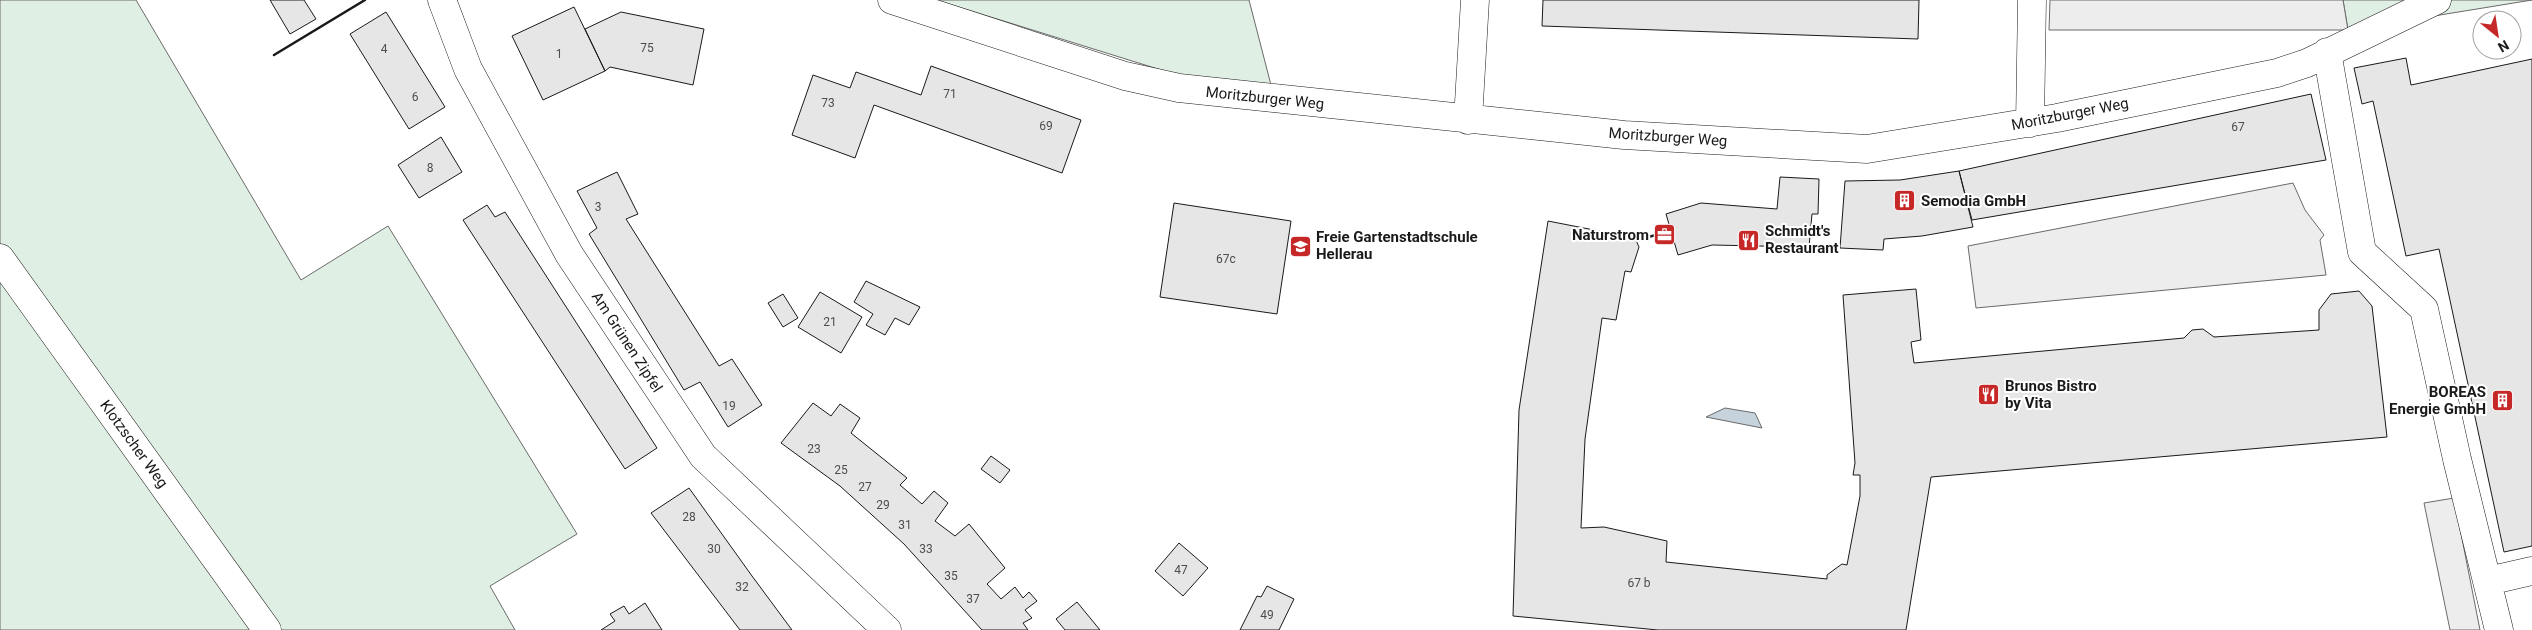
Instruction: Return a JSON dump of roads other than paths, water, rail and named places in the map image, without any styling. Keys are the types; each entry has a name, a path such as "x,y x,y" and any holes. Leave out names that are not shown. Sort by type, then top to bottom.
{"street":[{"name":"Am Grünen Zipfel","path":"442,0 468,69 569,254 702,456 887,630"},
{"name":"Moritzburger Weg","path":"892,0 1125,76 1179,88 1624,135 1867,149 2030,123 2277,73 2306,63 2437,0"},
{"path":"1468,120 1475,0"},
{"path":"2030,123 2032,0"},
{"path":"2327,52 2362,252 2424,309 2457,459 2499,630"},
{"name":"Klotzscher Weg","path":"0,258 267,630"},
{"path":"2488,581 2532,571"}],"place":[{"name":"Semodia GmbH","path":"1905,201"},
{"name":"Naturstrom","path":"1665,235"},
{"name":"Schmidt's Restaurant","path":"1749,240"},
{"name":"Freie Gartenstadtschule Hellerau","path":"1300,246"},
{"name":"Brunos Bistro by Vita","path":"1989,395"},
{"name":"BOREAS Energie GmbH","path":"2502,401"}]}
